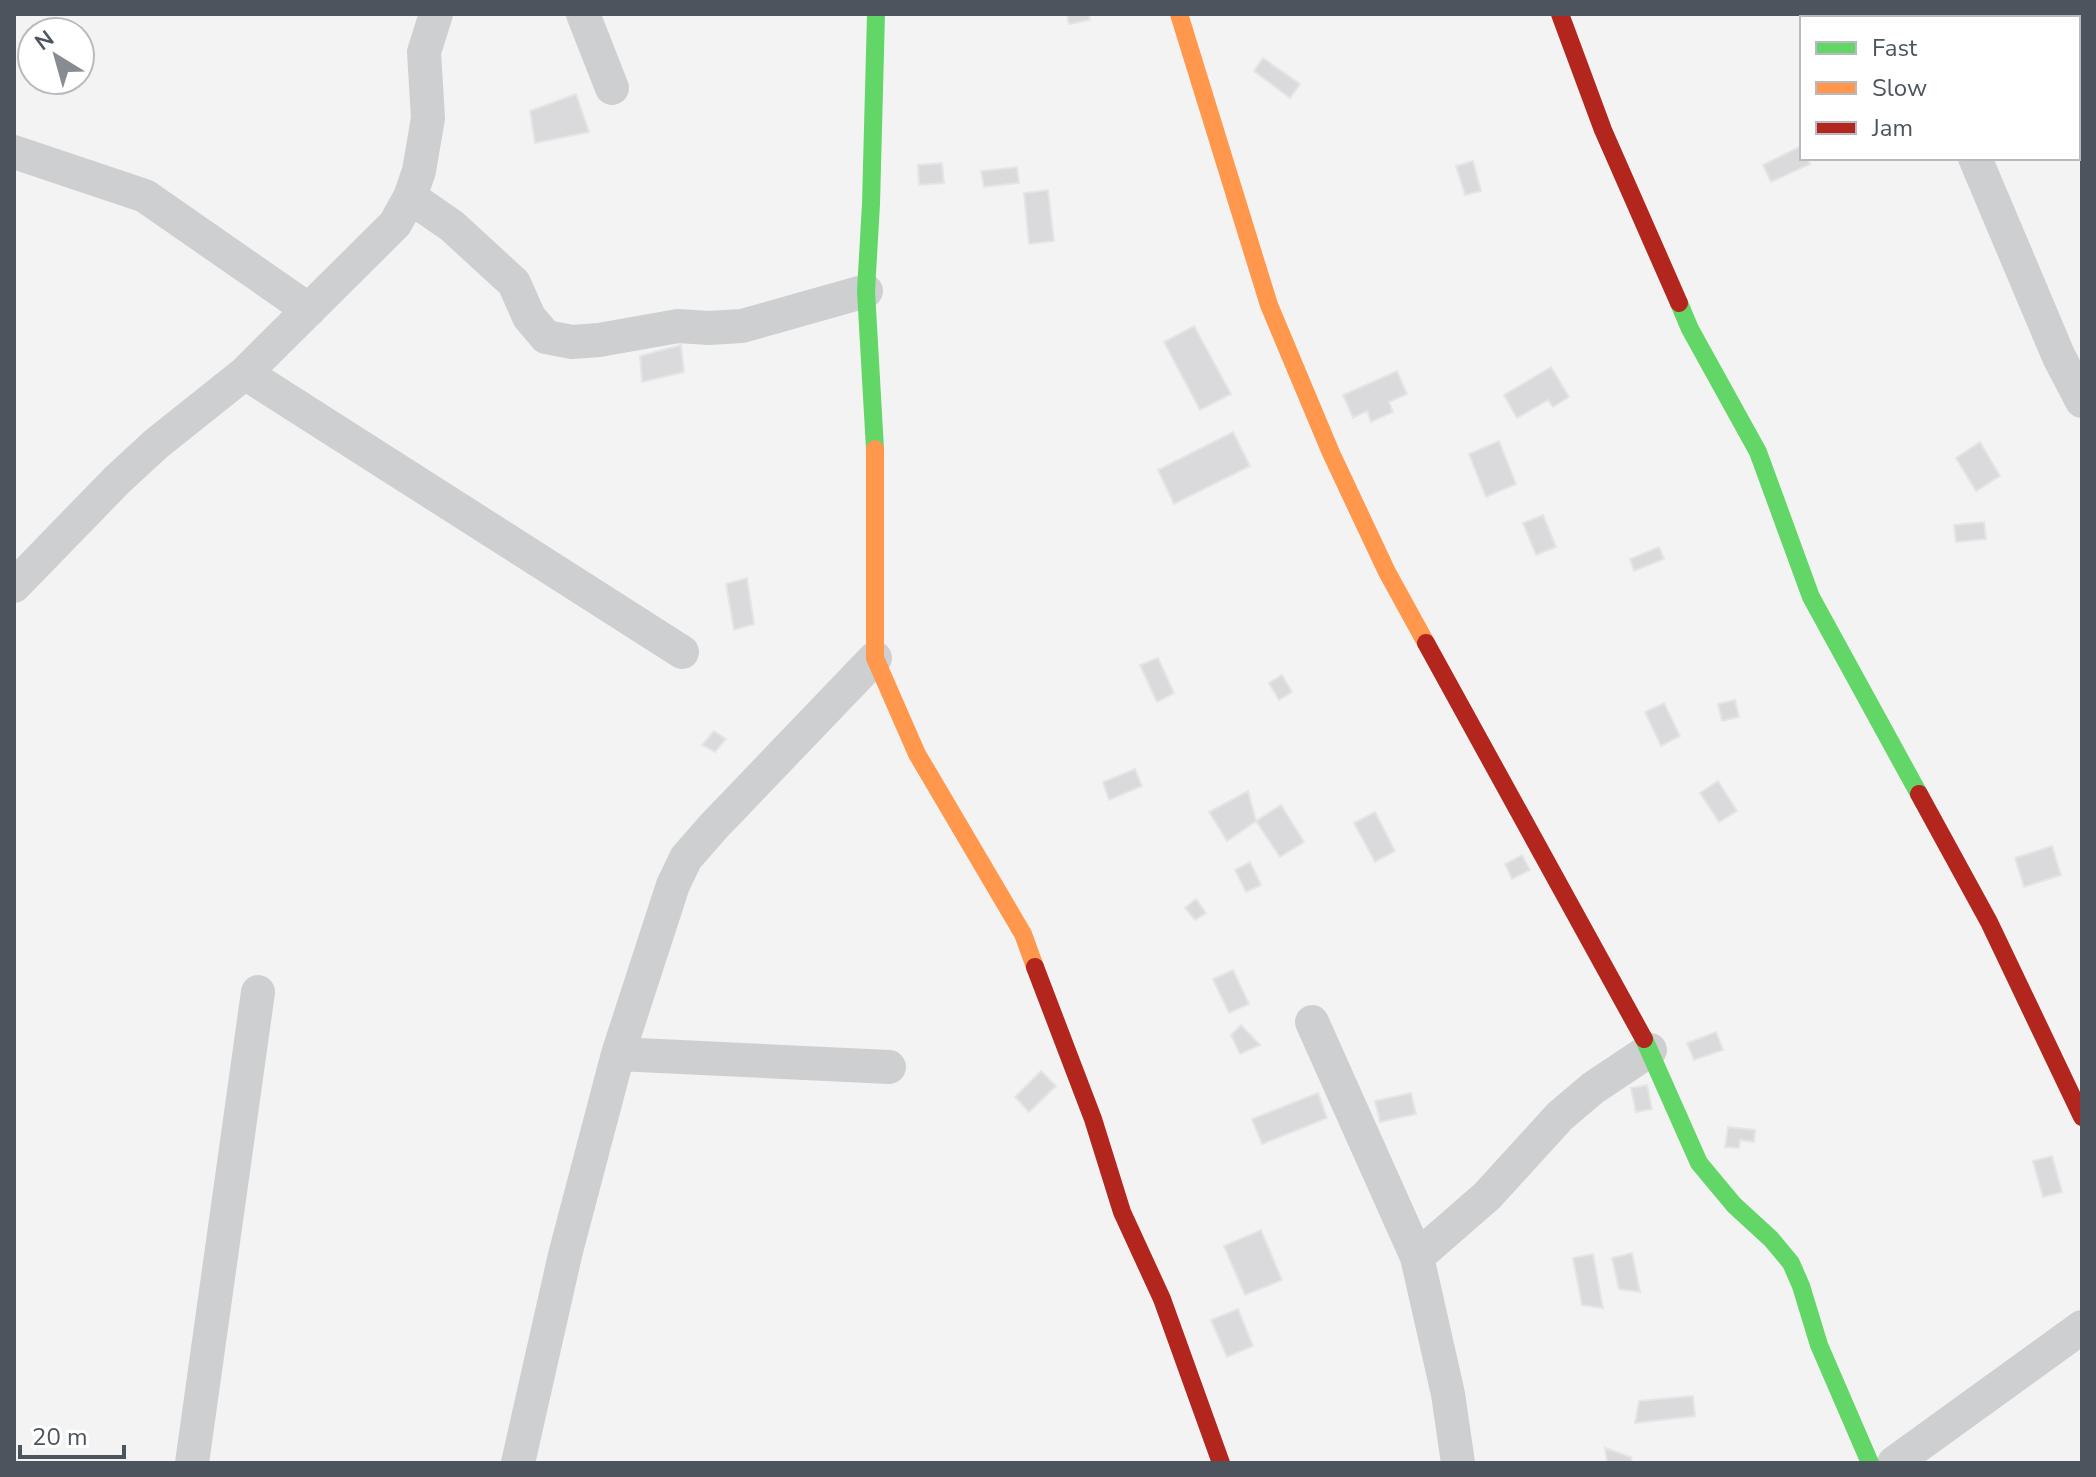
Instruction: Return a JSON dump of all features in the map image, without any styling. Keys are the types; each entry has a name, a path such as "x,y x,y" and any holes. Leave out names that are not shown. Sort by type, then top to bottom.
{"street":[{"path":"19,571 156,444 245,373 395,224 410,197 419,171 428,118 424,52 436,14"},
{"path":"583,14 612,88"},
{"path":"876,14 866,291 875,435 875,658 917,754 1023,934 1093,1119 1122,1212 1162,1299 1221,1463"},
{"path":"1179,14 1269,305 1331,453 1387,572 1650,1050 1699,1163 1734,1205 1771,1239 1791,1263 1819,1345 1870,1463"},
{"path":"1560,14 1603,130 1690,329 1758,452 1811,597 1989,922 2082,1117"},
{"path":"14,152 145,196 309,310"},
{"path":"1976,160 2070,352 2082,401"},
{"path":"410,197 452,226 514,283 529,317 546,337 572,342 678,326 742,326 866,291"},
{"path":"245,373 682,652"},
{"path":"518,1463 565,1255 618,1054 673,885 686,858 714,826 875,658"},
{"path":"192,1463 258,992"},
{"path":"1312,1022 1417,1257 1448,1394 1458,1463"},
{"path":"1417,1257 1487,1196 1560,1116 1593,1088 1650,1050"},
{"path":"618,1054 889,1067"},
{"path":"1894,1463 2082,1327"}],"building":[{"path":"1067,14 1089,14 1090,20 1069,24"},
{"path":"1263,58 1300,84 1290,98 1254,71"},
{"path":"576,94 589,132 535,143 530,111"},
{"path":"1800,146 1800,160 1808,160 1810,164 1771,182 1763,165"},
{"path":"1473,161 1481,191 1465,195 1456,166"},
{"path":"942,163 944,183 919,185 918,165"},
{"path":"1017,167 1019,183 984,187 981,171"},
{"path":"1048,190 1054,241 1029,244 1024,193"},
{"path":"1194,326 1231,394 1200,410 1164,342"},
{"path":"681,345 684,372 642,382 640,356"},
{"path":"1551,367 1569,397 1553,407 1548,400 1517,418 1504,395"},
{"path":"1397,371 1407,394 1389,402 1393,412 1371,422 1367,411 1353,418 1343,395"},
{"path":"1233,432 1250,466 1174,504 1158,470"},
{"path":"1499,441 1516,484 1486,497 1469,454"},
{"path":"1980,442 2000,476 1976,491 1956,458"},
{"path":"1543,515 1556,547 1536,555 1523,523"},
{"path":"1984,522 1986,539 1956,542 1954,525"},
{"path":"1659,547 1664,559 1634,571 1630,559"},
{"path":"747,578 754,624 734,630 726,584"},
{"path":"1158,658 1174,693 1157,702 1140,665"},
{"path":"1282,675 1292,692 1279,700 1269,683"},
{"path":"1735,700 1739,717 1722,721 1718,704"},
{"path":"1664,703 1680,736 1661,746 1645,712"},
{"path":"714,731 726,739 715,752 702,745"},
{"path":"1135,769 1142,786 1109,800 1103,782"},
{"path":"1718,781 1737,811 1719,822 1700,793"},
{"path":"1248,791 1256,821 1227,841 1209,812"},
{"path":"1281,805 1304,842 1280,857 1256,821"},
{"path":"1375,812 1395,851 1375,862 1354,823"},
{"path":"2052,846 2061,875 2024,887 2015,858"},
{"path":"1522,855 1530,870 1512,879 1505,864"},
{"path":"1250,862 1261,885 1246,892 1235,870"},
{"path":"1196,899 1206,913 1195,920 1185,908"},
{"path":"1233,970 1249,1004 1229,1013 1213,979"},
{"path":"1241,1025 1260,1045 1240,1054 1231,1035"},
{"path":"1716,1032 1723,1050 1694,1060 1687,1043"},
{"path":"1041,1071 1056,1086 1029,1112 1015,1097"},
{"path":"1647,1085 1652,1109 1636,1112 1631,1088"},
{"path":"1318,1093 1327,1118 1262,1144 1252,1119"},
{"path":"1411,1093 1416,1114 1380,1122 1375,1101"},
{"path":"1728,1127 1755,1130 1754,1142 1740,1140 1739,1148 1725,1147"},
{"path":"2052,1156 2062,1192 2043,1197 2033,1161"},
{"path":"1261,1230 1282,1280 1245,1295 1224,1246"},
{"path":"1632,1253 1640,1292 1619,1289 1612,1258"},
{"path":"1593,1254 1603,1308 1582,1305 1573,1258"},
{"path":"1238,1309 1253,1346 1227,1357 1211,1320"},
{"path":"1693,1396 1695,1416 1635,1423 1639,1401"},
{"path":"1605,1448 1631,1457 1632,1463 1607,1463"}],"traffic: fast":[{"path":"875,449 866,291 876,14"},
{"path":"1679,303 1690,329 1758,452 1811,597 1919,794"},
{"path":"1644,1039 1699,1163 1734,1205 1771,1239 1791,1263 1819,1345 1870,1463"}],"traffic: slow":[{"path":"1179,14 1269,305 1331,453 1387,572 1426,643"},
{"path":"875,449 875,658 917,754 1023,934 1035,967"}],"traffic: jam":[{"path":"1560,14 1603,130 1679,303"},
{"path":"1426,643 1644,1039"},
{"path":"1919,794 1989,922 2082,1117"},
{"path":"1035,967 1093,1119 1122,1212 1162,1299 1221,1463"}]}
